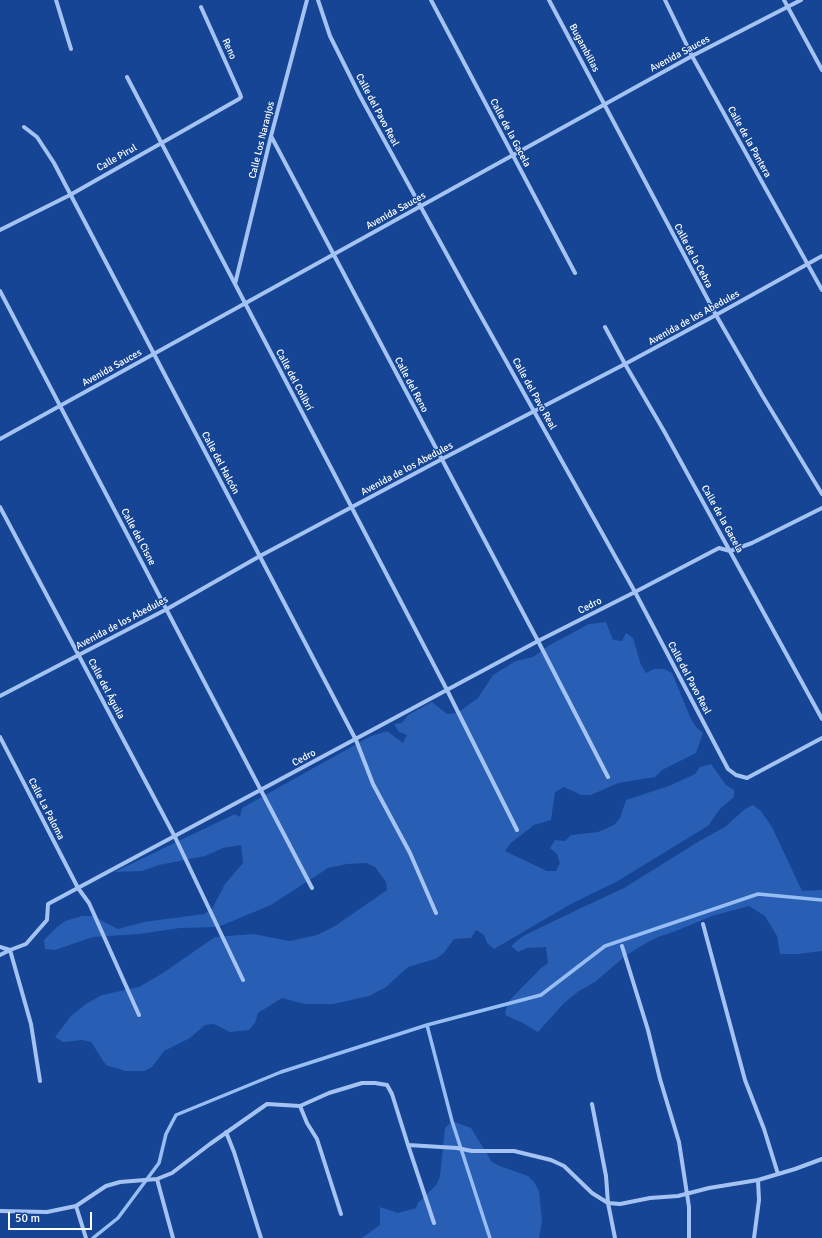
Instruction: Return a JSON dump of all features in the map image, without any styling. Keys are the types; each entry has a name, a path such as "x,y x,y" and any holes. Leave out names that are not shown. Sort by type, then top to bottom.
{"street":[{"path":"56,0 71,49"},
{"name":"Calle Los Naranjos","path":"235,284 271,136 307,0"},
{"name":"Calle del Pavo Real","path":"318,0 330,36 340,58 420,206 635,592 728,769 741,777 747,778 822,738"},
{"name":"Calle de la Gacela","path":"431,0 575,273"},
{"name":"Bugambilias","path":"549,0 604,104"},
{"name":"Calle de la Pantera","path":"665,0 692,56 822,290"},
{"path":"784,0 822,70"},
{"name":"Avenida Sauces","path":"0,439 604,104 692,56 801,0"},
{"name":"Reno","path":"201,6 241,97"},
{"name":"Calle del Colibrí","path":"127,77 447,690 518,830"},
{"name":"Calle Pirul","path":"0,230 70,195 241,97"},
{"name":"Calle de la Cebra","path":"604,104 716,315 822,494"},
{"name":"Calle del Halcón","path":"24,128 37,137 54,163 356,740 373,784 410,853 436,913"},
{"name":"Calle del Reno","path":"271,136 538,641 608,777"},
{"name":"Avenida de los Abedules","path":"0,696 167,609 260,556 442,459 625,364 822,256"},
{"name":"Calle del Cisne","path":"0,291 312,888"},
{"name":"Calle de la Gacela","path":"606,327 625,364 664,431 822,719"},
{"name":"Calle del Águila","path":"0,507 175,836 243,980"},
{"name":"Cedro","path":"10,950 26,944 48,920 48,904 538,641 719,548 730,551 752,543 822,508"},
{"name":"Calle La Paloma","path":"0,737 78,888 89,903 139,1015"},
{"path":"703,924 745,1080 764,1129 778,1174"},
{"path":"622,946 648,1030 660,1079 680,1142 689,1207 689,1238"},
{"path":"0,947 10,950"},
{"path":"0,954 10,950"},
{"path":"10,950 31,1024 40,1081"},
{"path":"0,1211 47,1212 76,1206 106,1186 120,1182 157,1179 172,1173 226,1132 267,1104 300,1106 329,1093 362,1083 375,1083 387,1085 392,1094 434,1223"},
{"path":"592,1104 606,1176 608,1204 615,1238"},
{"path":"300,1106 307,1123 317,1139 341,1214"},
{"path":"226,1132 234,1152 261,1238"},
{"path":"408,1145 472,1150 514,1151 551,1160 564,1166 592,1193 608,1204 620,1204 650,1198 678,1196 758,1180 822,1159"},
{"path":"157,1179 173,1238"},
{"path":"754,1238 759,1200 758,1180"},
{"path":"76,1206 86,1238"}],"shaded area":[{"path":"606,622 613,640 622,641 626,633 633,638 641,665 646,673 654,669 664,669 672,673 691,719 696,727 703,733 696,753 662,770 655,777 618,783 591,795 581,795 564,787 555,792 551,820 534,825 511,843 505,851 547,871 556,871 560,863 557,854 550,848 555,840 565,841 571,835 598,832 614,825 620,818 626,800 669,786 695,774 700,767 711,764 726,785 734,790 734,797 720,809 708,826 616,882 571,904 494,949 487,943 484,935 476,930 471,938 454,939 443,954 435,959 408,967 386,987 369,996 333,1004 305,1004 282,998 258,1013 255,1023 249,1030 230,1032 214,1024 205,1025 190,1038 164,1051 152,1067 144,1071 125,1071 106,1065 91,1042 82,1040 63,1042 55,1037 71,1016 86,1004 102,995 139,987 163,973 215,937 253,934 290,941 317,935 335,926 387,890 386,882 375,867 366,863 347,864 328,868 271,905 218,927 180,928 139,934 93,937 55,950 45,949 44,940 57,927 65,921 82,916 93,916 118,929 144,922 204,914 212,909 225,884 243,863 241,845 223,848 205,856 159,865 142,871 114,872 235,814 240,817 242,808 371,736 387,731 403,743 407,735 399,732 394,724 402,723 408,715 432,702 447,714 457,713 478,698 493,675 516,661 533,657 548,646 589,624"},
{"path":"753,805 761,811 772,827 802,891 822,890 822,951 798,954 780,954 777,936 765,916 749,906 712,916 658,937 641,946 624,957 595,982 579,991 564,1003 538,1032 505,1015 507,1003 541,968 548,963 546,947 527,948 518,952 511,946 518,940 525,935 624,888 701,840 725,827 745,809"},
{"path":"452,1121 471,1128 492,1162 528,1176 534,1182 539,1191 542,1221 539,1238 362,1238 380,1225 380,1207 398,1213 416,1208 418,1203 437,1184 440,1176 445,1128"}],"waterway":[{"path":"93,1238 118,1218 159,1163 166,1134 176,1115 281,1072 427,1025 541,995 605,946 758,894 822,900"},
{"path":"427,1025 452,1121 490,1238"}]}
